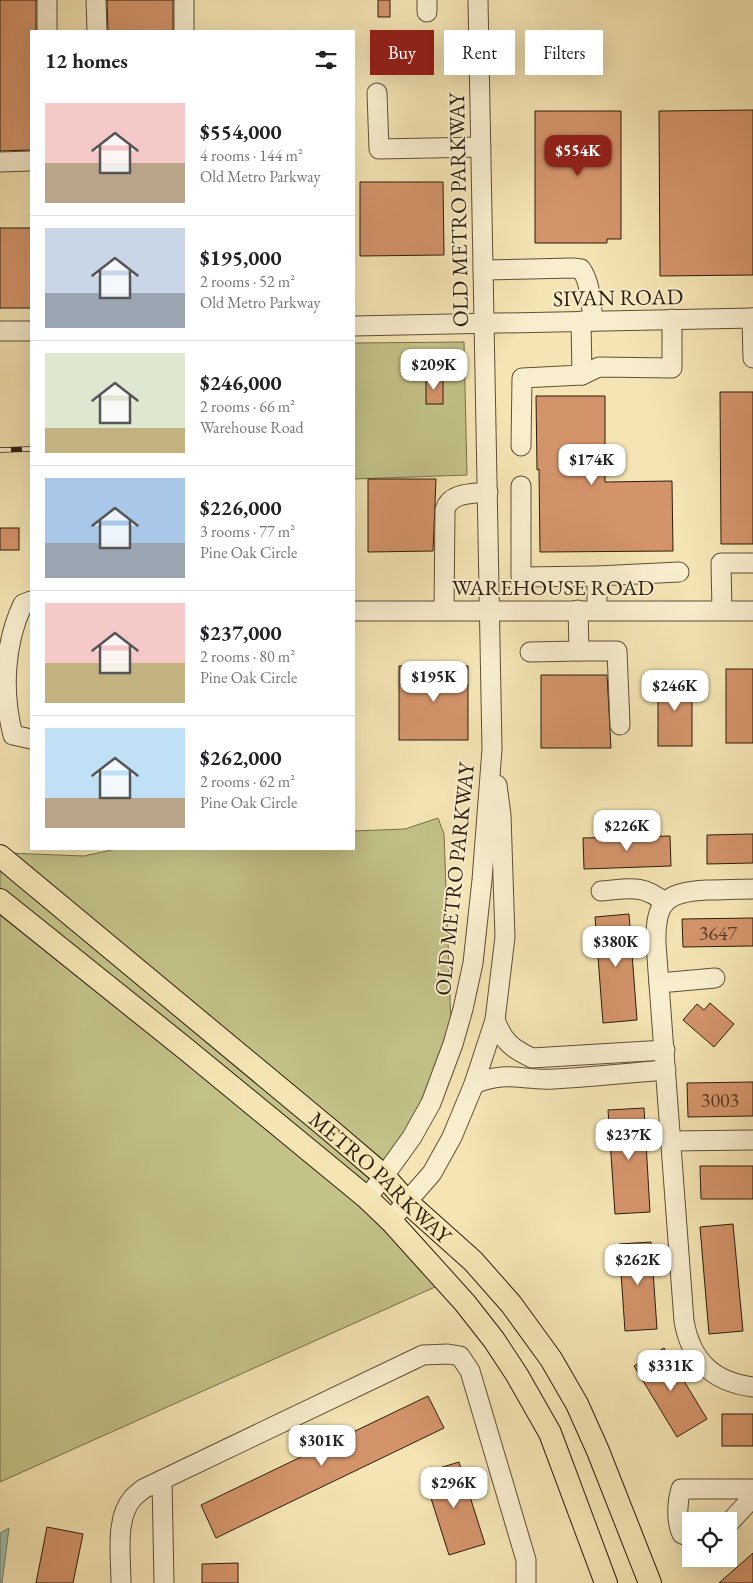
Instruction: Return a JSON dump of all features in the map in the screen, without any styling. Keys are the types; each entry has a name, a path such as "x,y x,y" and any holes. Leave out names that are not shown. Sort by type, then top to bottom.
{"main road":[{"name":"METRO PARKWAY","path":"0,856 384,1176 408,1202 473,1261 511,1304 551,1359 578,1404 650,1583"},
{"name":"METRO PARKWAY","path":"0,900 366,1198 391,1221 465,1304 494,1340 517,1375 550,1433 606,1583"}],"street":[{"path":"47,0 47,30"},
{"path":"96,0 97,30"},
{"path":"184,0 184,30"},
{"name":"OLD METRO PARKWAY","path":"366,1198 412,1137 431,1103 453,1044 473,962 482,880 492,749 478,0"},
{"path":"377,93 379,150 481,147"},
{"path":"0,162 30,161"},
{"path":"483,270 581,269 585,274 588,286 582,375"},
{"path":"753,318 753,358"},
{"name":"SIVAN ROAD","path":"355,326 753,318"},
{"path":"521,446 522,378 582,375 599,367 672,368 672,319"},
{"path":"0,331 30,331"},
{"path":"521,486 521,577 679,572"},
{"path":"444,610 445,510 447,503 458,496 488,492"},
{"path":"722,610 721,564 753,563"},
{"path":"597,576 597,610"},
{"path":"30,601 22,604 15,620 9,652 6,690 7,714 13,735 30,739"},
{"path":"578,610 578,651"},
{"name":"WAREHOUSE ROAD","path":"355,611 753,610"},
{"path":"530,652 617,651 620,725"},
{"name":"OLD METRO PARKWAY","path":"391,1221 433,1171 452,1137 474,1084 494,1020 505,928 501,814 492,749"},
{"path":"482,880 486,878 490,880 498,893 505,928"},
{"path":"753,889 687,891 677,894 664,903 656,924 686,1335 698,1359 715,1374 727,1381 753,1387"},
{"path":"601,891 645,890 664,903"},
{"path":"659,983 715,978"},
{"path":"494,1020 500,1035 507,1042 522,1054 532,1058 665,1050"},
{"path":"616,1053 618,1074"},
{"path":"532,1058 533,1078"},
{"path":"474,1084 505,1076 552,1079 666,1070"},
{"path":"671,1141 753,1140"},
{"path":"121,1583 121,1531 123,1515 131,1500 143,1489 423,1355 448,1354 460,1356 470,1371 526,1560 526,1583"},
{"path":"162,1480 164,1583"},
{"path":"682,1534 678,1528 681,1489 753,1489"},
{"path":"737,1515 753,1497"}],"shaded area":[{"path":"464,342 467,475 355,479 355,343"},
{"path":"438,818 444,834 451,1024 424,1099 406,1132 383,1165 8,853 84,856 111,850 355,850 355,831 405,829"},
{"path":"0,867 373,1178 366,1186 0,890"},
{"path":"0,911 362,1205 444,1283 0,1482"},
{"path":"9,1528 2,1583 0,1583 0,1533"}],"building":[{"path":"0,0 36,0 36,30 30,30 30,150 0,151"},
{"path":"107,0 173,0 173,30 108,30"},
{"path":"378,0 390,0 390,17 378,17"},
{"path":"753,110 753,275 660,276 659,111"},
{"path":"535,111 621,111 621,239 607,239 607,243 535,243"},
{"path":"360,182 443,182 444,255 360,256"},
{"path":"0,228 30,228 30,308 0,308"},
{"path":"426,377 443,377 443,404 426,404"},
{"path":"720,392 753,392 753,544 721,544"},
{"path":"536,396 605,396 605,482 672,481 673,551 540,552"},
{"path":"368,479 436,479 433,551 368,552"},
{"path":"0,528 19,528 19,550 0,550"},
{"path":"399,666 468,666 468,740 399,740"},
{"path":"726,669 753,669 753,743 726,743"},
{"path":"541,675 607,675 611,748 541,748"},
{"path":"658,679 692,679 692,746 658,746"},
{"path":"753,834 753,863 707,864 707,835"},
{"path":"670,836 671,866 584,869 583,838"},
{"path":"629,914 637,1020 603,1023 595,917"},
{"path":"753,918 753,946 683,947 682,919"},
{"path":"710,1003 734,1024 714,1047 683,1020 697,1004 704,1010"},
{"path":"753,1082 753,1116 688,1117 687,1083"},
{"path":"644,1108 650,1212 615,1214 608,1110"},
{"path":"700,1166 753,1166 753,1199 701,1199"},
{"path":"733,1224 743,1331 709,1334 700,1227"},
{"path":"651,1242 657,1329 625,1331 619,1244"},
{"path":"664,1348 707,1419 677,1437 634,1366"},
{"path":"428,1396 444,1428 216,1538 201,1505"},
{"path":"722,1414 753,1414 753,1446 722,1446"},
{"path":"459,1462 485,1544 449,1555 423,1473"},
{"path":"47,1527 83,1534 73,1583 36,1583"},
{"path":"753,1553 753,1583 719,1583"},
{"path":"238,1563 238,1583 202,1583 202,1564"}],"railway":[{"path":"0,450 30,449"}]}
